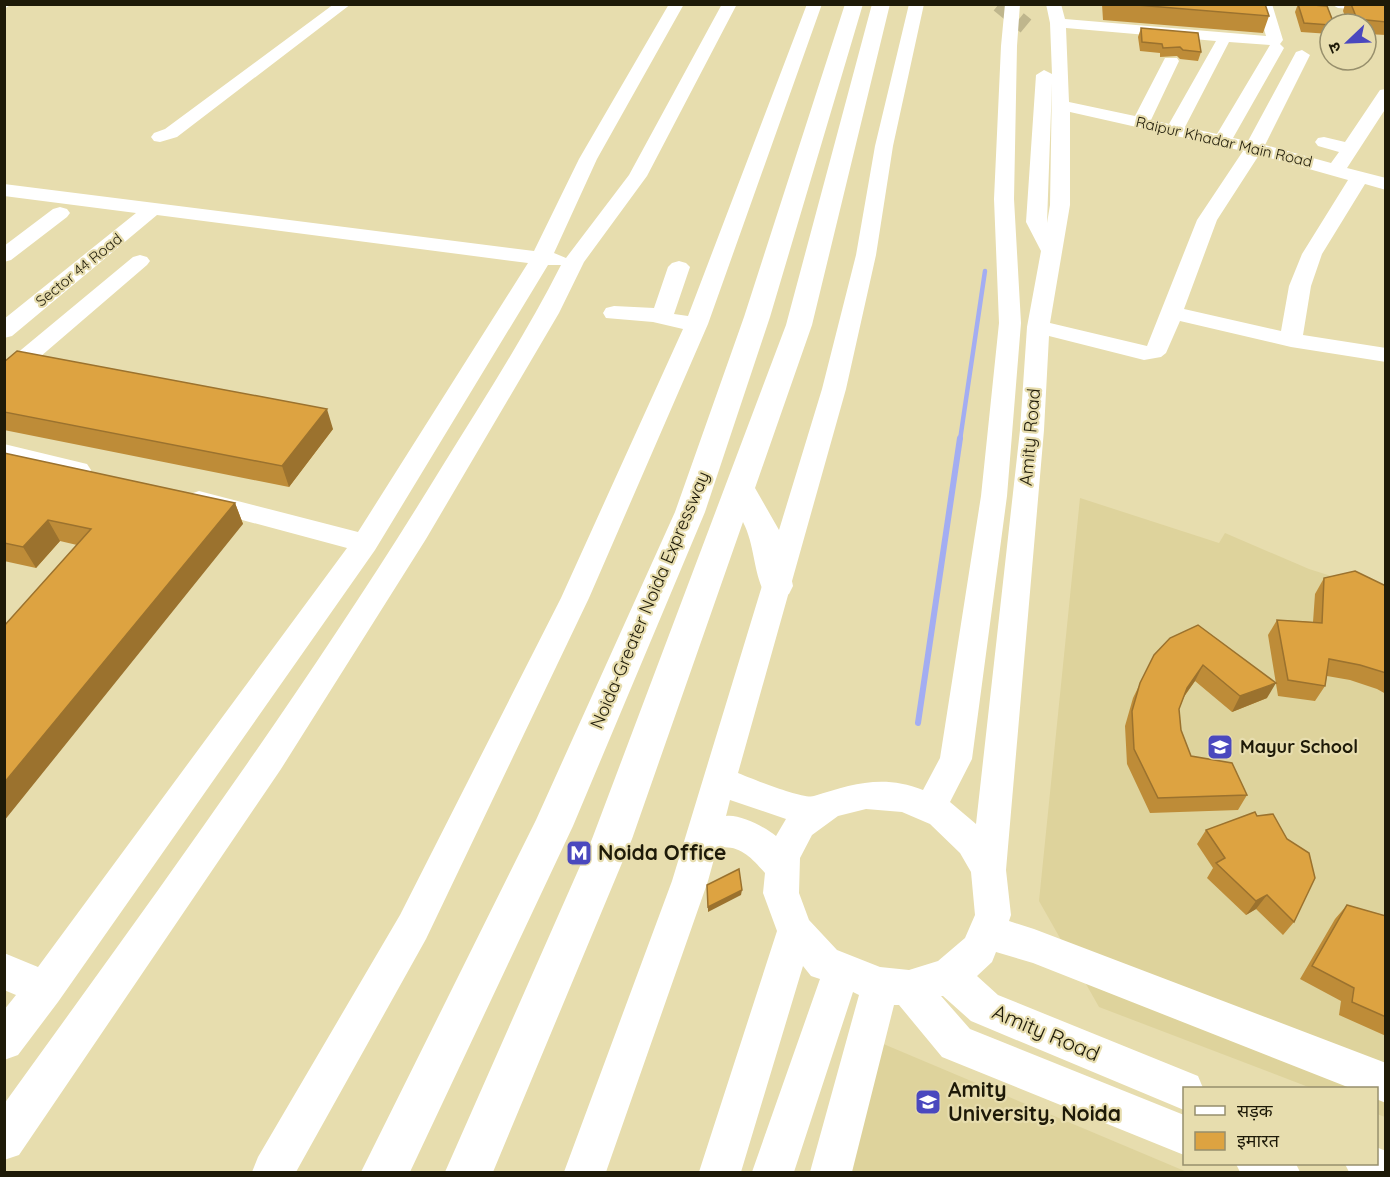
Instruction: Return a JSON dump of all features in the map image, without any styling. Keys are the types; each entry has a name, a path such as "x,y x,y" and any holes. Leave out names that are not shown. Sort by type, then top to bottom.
{"highway":[{"name":"Noida-Greater Noida Expressway","path":"385,1173 553,826 690,512 757,317 854,4"},
{"path":"469,1173 612,839 799,325 881,4"},
{"path":"740,488 766,537 777,586"}],"street":[{"path":"160,137 171,133 344,4"},
{"path":"4,1041 45,988 365,543 537,268 588,159 677,4"},
{"path":"574,190 597,171 630,121 694,4"},
{"path":"623,196 623,171 712,4"},
{"path":"4,1140 270,759 416,532 548,313 569,271 638,176 730,4"},
{"path":"273,1173 419,916 575,598 697,324 815,4"},
{"path":"585,1173 690,881 834,390 866,255 884,146 916,4"},
{"name":"Amity Road","path":"930,809 956,759 994,496 1010,323 1004,199 1009,46 1013,4"},
{"name":"Amity Road","path":"988,870 1032,430 1038,327 1060,205 1061,105 1042,26 1053,4"},
{"path":"1338,4 1386,8"},
{"path":"1086,5 1086,25"},
{"path":"1042,26 1086,25 1274,41 1263,10"},
{"path":"1007,238 1017,216 1042,26"},
{"path":"1042,26 1045,70 1036,222 1052,251"},
{"path":"1174,131 1221,43"},
{"path":"1221,142 1276,48"},
{"path":"1038,327 1144,353 1153,352 1158,348 1170,312 1208,220 1254,148 1302,55"},
{"path":"1140,123 1171,61"},
{"path":"1337,169 1386,93"},
{"name":"Raipur Khadar Main Road","path":"1061,105 1254,148 1386,184"},
{"path":"1324,142 1349,149"},
{"path":"1291,340 1300,286 1312,254 1360,176"},
{"path":"4,190 153,209 537,268"},
{"path":"4,206 134,224 569,271"},
{"name":"Sector 44 Road","path":"4,331 153,209"},
{"path":"4,256 60,213"},
{"path":"4,376 140,261"},
{"path":"662,317 679,267"},
{"path":"1170,312 1291,340 1386,355"},
{"path":"614,313 662,317 697,324"},
{"path":"4,452 97,475"},
{"path":"178,495 365,543"},
{"path":"719,780 758,797 816,813"},
{"path":"866,795 905,798 942,814 972,842 988,870 993,915 979,950 949,976 895,986 841,971 824,963 795,931 781,893 783,856 800,825 816,813 829,804 866,795"},
{"path":"703,835 732,830 762,845 782,868"},
{"path":"720,1173 795,931"},
{"path":"986,932 1034,946 1386,1083"},
{"path":"4,971 45,988"},
{"path":"773,1173 841,971"},
{"name":"Amity Road","path":"949,976 985,1008 1183,1089"},
{"path":"895,986 956,1043 1183,1134"},
{"path":"831,1173 895,986"},
{"path":"1259,1165 1279,1173"},
{"path":"1368,1165 1386,1172"}],"shaded area":[{"name":"Mayur School","path":"1080,498 1219,543 1225,533 1309,569 1385,593 1385,1117 1378,1114 1378,1087 1308,1087 1099,1007 1039,901"},
{"name":"Amity University, Noida","path":"855,1032 1187,1172 813,1172"}],"building":[{"path":"1125,4 1265,4 1269,16"},
{"path":"1298,4 1327,6 1329,12 1318,12 1318,24 1304,23"},
{"path":"1351,4 1384,4 1386,22 1378,21 1378,12 1354,12"},
{"path":"1141,28 1198,33 1201,52 1183,50 1180,47 1163,48 1162,44 1142,42"},
{"path":"17,351 327,409 282,466 4,412 4,362"},
{"path":"4,453 235,503 4,783 4,626 91,529 48,520 23,547 4,543"},
{"path":"1355,571 1386,586 1386,673 1329,659 1325,686 1288,680 1277,620 1322,623 1324,578"},
{"path":"1198,625 1276,683 1240,696 1203,665 1187,688 1179,709 1181,730 1191,756 1232,763 1247,795 1158,798 1134,749 1132,711 1140,683 1154,655 1170,638"},
{"path":"1255,812 1257,816 1273,814 1287,839 1309,853 1315,878 1294,922 1267,895 1256,901 1216,863 1225,858 1206,830"},
{"path":"739,869 742,890 708,907 707,885"},
{"path":"1347,905 1386,916 1386,1017 1352,1002 1354,988 1312,966"}],"waterway":[{"path":"960,440 985,271"},
{"path":"918,723 960,438"}],"tunnel":[{"path":"999,4 1026,26"}],"place":[{"name":"Mayur School","path":"1220,747"},
{"name":"Noida Office","path":"579,853"},
{"name":"Amity University, Noida","path":"928,1102"}]}
